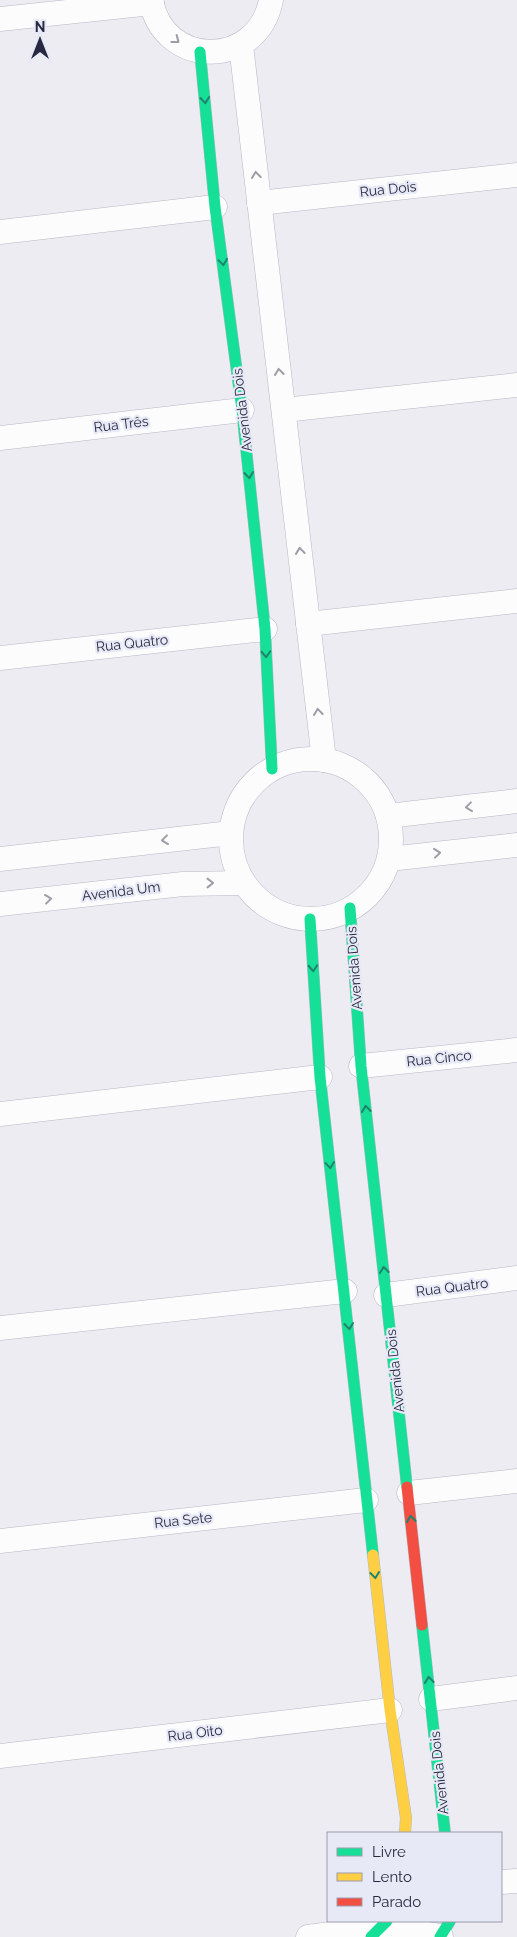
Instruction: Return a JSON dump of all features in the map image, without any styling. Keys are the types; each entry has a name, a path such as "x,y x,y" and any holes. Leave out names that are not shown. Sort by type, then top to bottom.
{"street":[{"path":"0,19 151,1 153,12 164,31 180,44 200,52 222,52 241,45 258,32 268,13 271,0"},
{"path":"241,45 324,760"},
{"name":"Avenida Dois","path":"200,52 215,207 242,410 265,628 272,769"},
{"name":"Rua Dois","path":"259,203 517,174"},
{"path":"0,232 215,207"},
{"path":"284,410 517,385"},
{"name":"Rua Três","path":"0,438 242,410"},
{"path":"308,624 517,601"},
{"name":"Rua Quatro","path":"0,658 265,628"},
{"path":"297,760 324,760 349,768 370,785 385,807 391,833 389,859 378,883 350,908 337,915 310,920 285,915 277,911 261,902 243,883 233,859 230,833 237,807 251,785 272,769 297,760"},
{"path":"388,816 517,801"},
{"path":"0,859 230,833"},
{"path":"389,859 517,844"},
{"name":"Avenida Um","path":"0,904 182,884 243,883"},
{"name":"Avenida Dois","path":"350,908 361,1066 445,1832"},
{"path":"310,920 320,1077 390,1710 406,1818 405,1832"},
{"name":"Rua Cinco","path":"361,1066 517,1050"},
{"path":"0,1114 320,1077"},
{"name":"Rua Quatro","path":"386,1295 517,1278"},
{"path":"0,1328 345,1291"},
{"path":"408,1493 517,1481"},
{"name":"Rua Sete","path":"0,1541 366,1500"},
{"path":"431,1699 517,1688"},
{"name":"Rua Oito","path":"0,1756 390,1710"},
{"path":"502,1882 517,1881"},
{"path":"308,1937 381,1928 444,1931"}],"traffic: fast":[{"path":"200,52 215,207 242,410 265,629 272,769"},
{"path":"350,908 361,1066 407,1487"},
{"path":"310,919 320,1077 373,1555"},
{"path":"422,1625 445,1832"},
{"path":"371,1937 386,1922"},
{"path":"440,1937 449,1922"}],"traffic: slow":[{"path":"373,1555 390,1710 406,1818 405,1832"}],"traffic: jam":[{"path":"407,1487 422,1625"}]}
